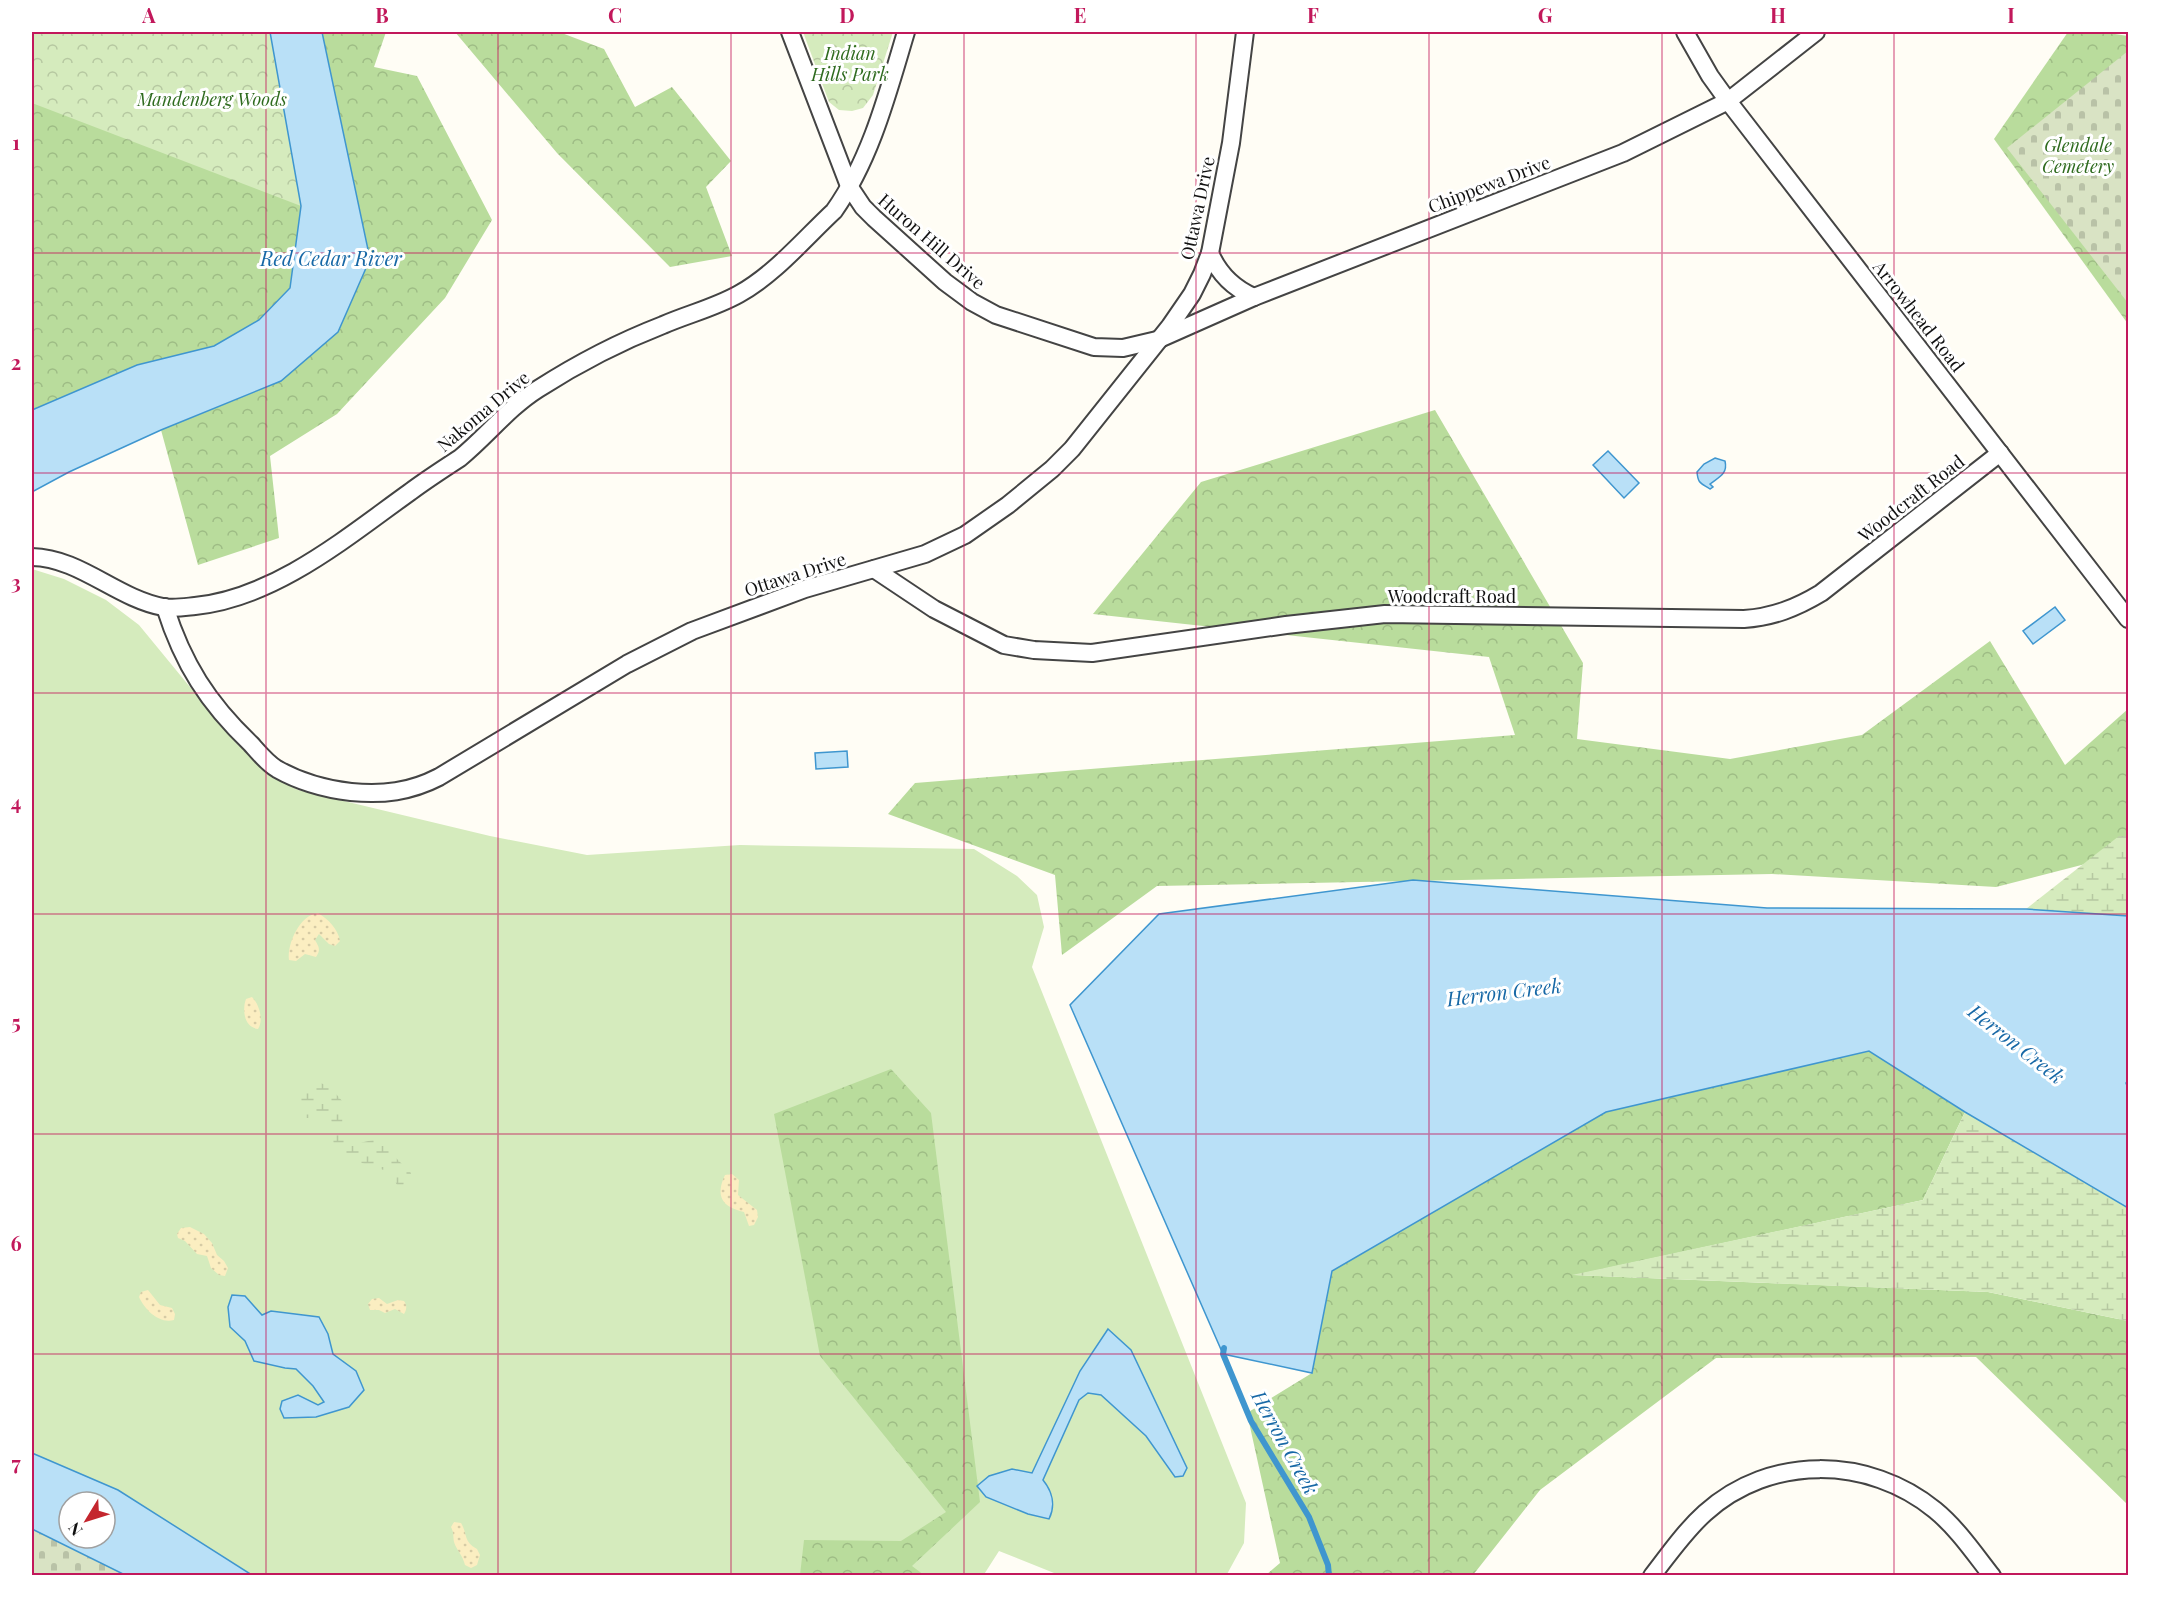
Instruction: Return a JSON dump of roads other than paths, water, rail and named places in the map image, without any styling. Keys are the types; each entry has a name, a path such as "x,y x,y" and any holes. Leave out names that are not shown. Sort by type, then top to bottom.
{"street":[{"name":"Huron Hill Drive","path":"790,32 849,186 863,207 874,218 957,293 983,309 1094,347 1123,348 1157,340"},
{"name":"Nakoma Drive","path":"32,557 56,560 72,566 144,601 165,608 206,605 245,596 327,551 460,458 477,444 503,416 538,389 614,346 680,318 721,304 758,282 834,211 849,186 874,132 906,32"},
{"name":"Ottawa Drive","path":"165,608 180,651 201,688 226,720 274,768 313,785 334,790 385,794 413,789 439,777 627,664 692,632 805,589 925,554 965,535 1031,488 1072,449 1182,310 1192,294 1210,253 1231,143 1245,32"},
{"name":"Arrowhead Road","path":"1685,32 1710,76 1728,101 2128,619"},
{"name":"Chippewa Drive","path":"1157,340 1254,297 1623,153 1728,101 1816,32"},
{"path":"1210,253 1220,271 1235,287 1254,297"},
{"name":"Woodcraft Road","path":"874,569 934,609 1004,645 1061,653 1092,653 1286,625 1385,614 1760,618 1790,610 1821,593 2000,453"},
{"path":"1652,1575 1691,1527 1722,1500 1768,1477 1799,1469 1820,1468 1841,1469 1872,1476 1902,1487 1920,1498 1952,1527 1992,1575"}],"water":[{"name":"Red Cedar River","path":"270,32 322,32 370,259 338,332 281,381 161,430 69,472 32,492 32,410 137,365 214,346 259,320 290,288 301,206"},
{"path":"1608,451 1639,483 1624,498 1593,465"},
{"path":"1715,458 1725,461 1726,465 1722,475 1710,484 1713,487 1710,489 1699,481 1697,472 1704,464"},
{"path":"2055,607 2065,620 2033,644 2023,631"},
{"path":"847,751 848,767 816,769 815,753"},
{"path":"1413,880 1767,908 2026,909 2128,916 2128,1080 2126,1083 2128,1088 2128,1208 1965,1112 1869,1051 1606,1112 1332,1271 1312,1373 1223,1354 1070,1005 1159,914"},
{"path":"232,1295 245,1296 262,1315 271,1311 319,1317 328,1334 333,1354 356,1371 364,1390 349,1407 316,1417 284,1418 280,1409 282,1401 298,1395 318,1405 324,1402 313,1386 296,1369 254,1361 245,1341 230,1327 228,1307"},
{"path":"1108,1329 1131,1350 1187,1468 1183,1476 1175,1477 1146,1436 1101,1395 1088,1393 1079,1400 1043,1480 1052,1498 1049,1519 1028,1514 986,1497 977,1486 989,1476 1012,1469 1032,1473 1080,1371"},
{"path":"32,1453 118,1490 252,1575 125,1575 74,1550 117,1550 117,1490 57,1490 57,1541 32,1529"}],"waterway":[{"name":"Herron Creek","path":"1224,1348 1223,1354 1251,1421 1309,1517 1328,1565 1329,1576"}],"park label":[{"name":"Indian Hills Park","path":"850,63"},
{"name":"Mandenberg Woods","path":"212,99"},
{"name":"Glendale Cemetery","path":"2078,155"}]}
